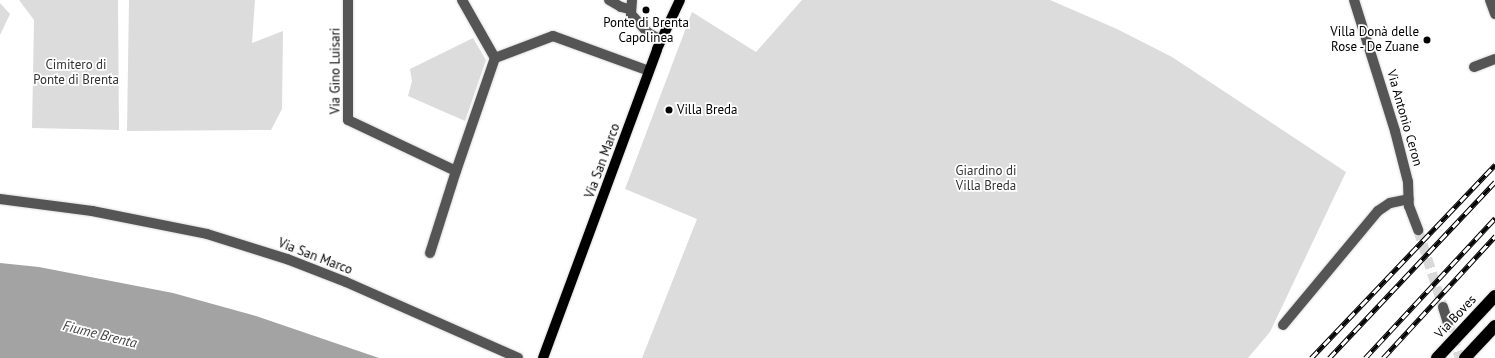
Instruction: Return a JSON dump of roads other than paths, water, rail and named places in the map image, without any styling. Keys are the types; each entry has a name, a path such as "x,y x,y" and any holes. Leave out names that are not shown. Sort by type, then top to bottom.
{"highway":[{"name":"Via Boves","path":"1437,358 1495,296"},
{"path":"1465,358 1495,326"}],"main road":[{"name":"Via San Marco","path":"543,358 649,71 661,40 680,0"}],"street":[{"name":"Via Gino Luisari","path":"348,0 348,120 456,171"},
{"path":"430,253 456,171 495,58 462,0"},
{"path":"608,0 621,8 631,4 648,33 661,40"},
{"name":"Via Antonio Ceron","path":"1354,0 1395,131 1408,182 1409,199 1418,230"},
{"path":"1490,0 1495,14"},
{"path":"495,58 553,36 649,71"},
{"path":"1474,67 1495,58"},
{"name":"Via San Marco","path":"0,199 92,210 207,234 287,259 346,282 518,358"},
{"path":"1283,325 1378,211 1390,203 1409,199"},
{"path":"1443,307 1448,323"}],"water":[{"name":"Fiume Brenta","path":"0,263 39,267 173,293 256,316 379,358 0,358"}],"tunnel":[{"path":"1418,230 1443,307"},
{"path":"1448,323 1460,358"}],"railway":[{"path":"1311,358 1495,165"},
{"path":"1329,358 1495,182"},
{"path":"1365,358 1495,218"},
{"path":"1383,358 1495,236"}],"place":[{"name":"Ponte di Brenta Capolinea","path":"646,10"},
{"name":"Villa Donà delle Rose - De Zuane","path":"1427,40"},
{"name":"Villa Breda","path":"669,110"}],"park label":[{"name":"Cimitero di Ponte di Brenta","path":"76,74"},
{"name":"Giardino di Villa Breda","path":"986,180"}]}
